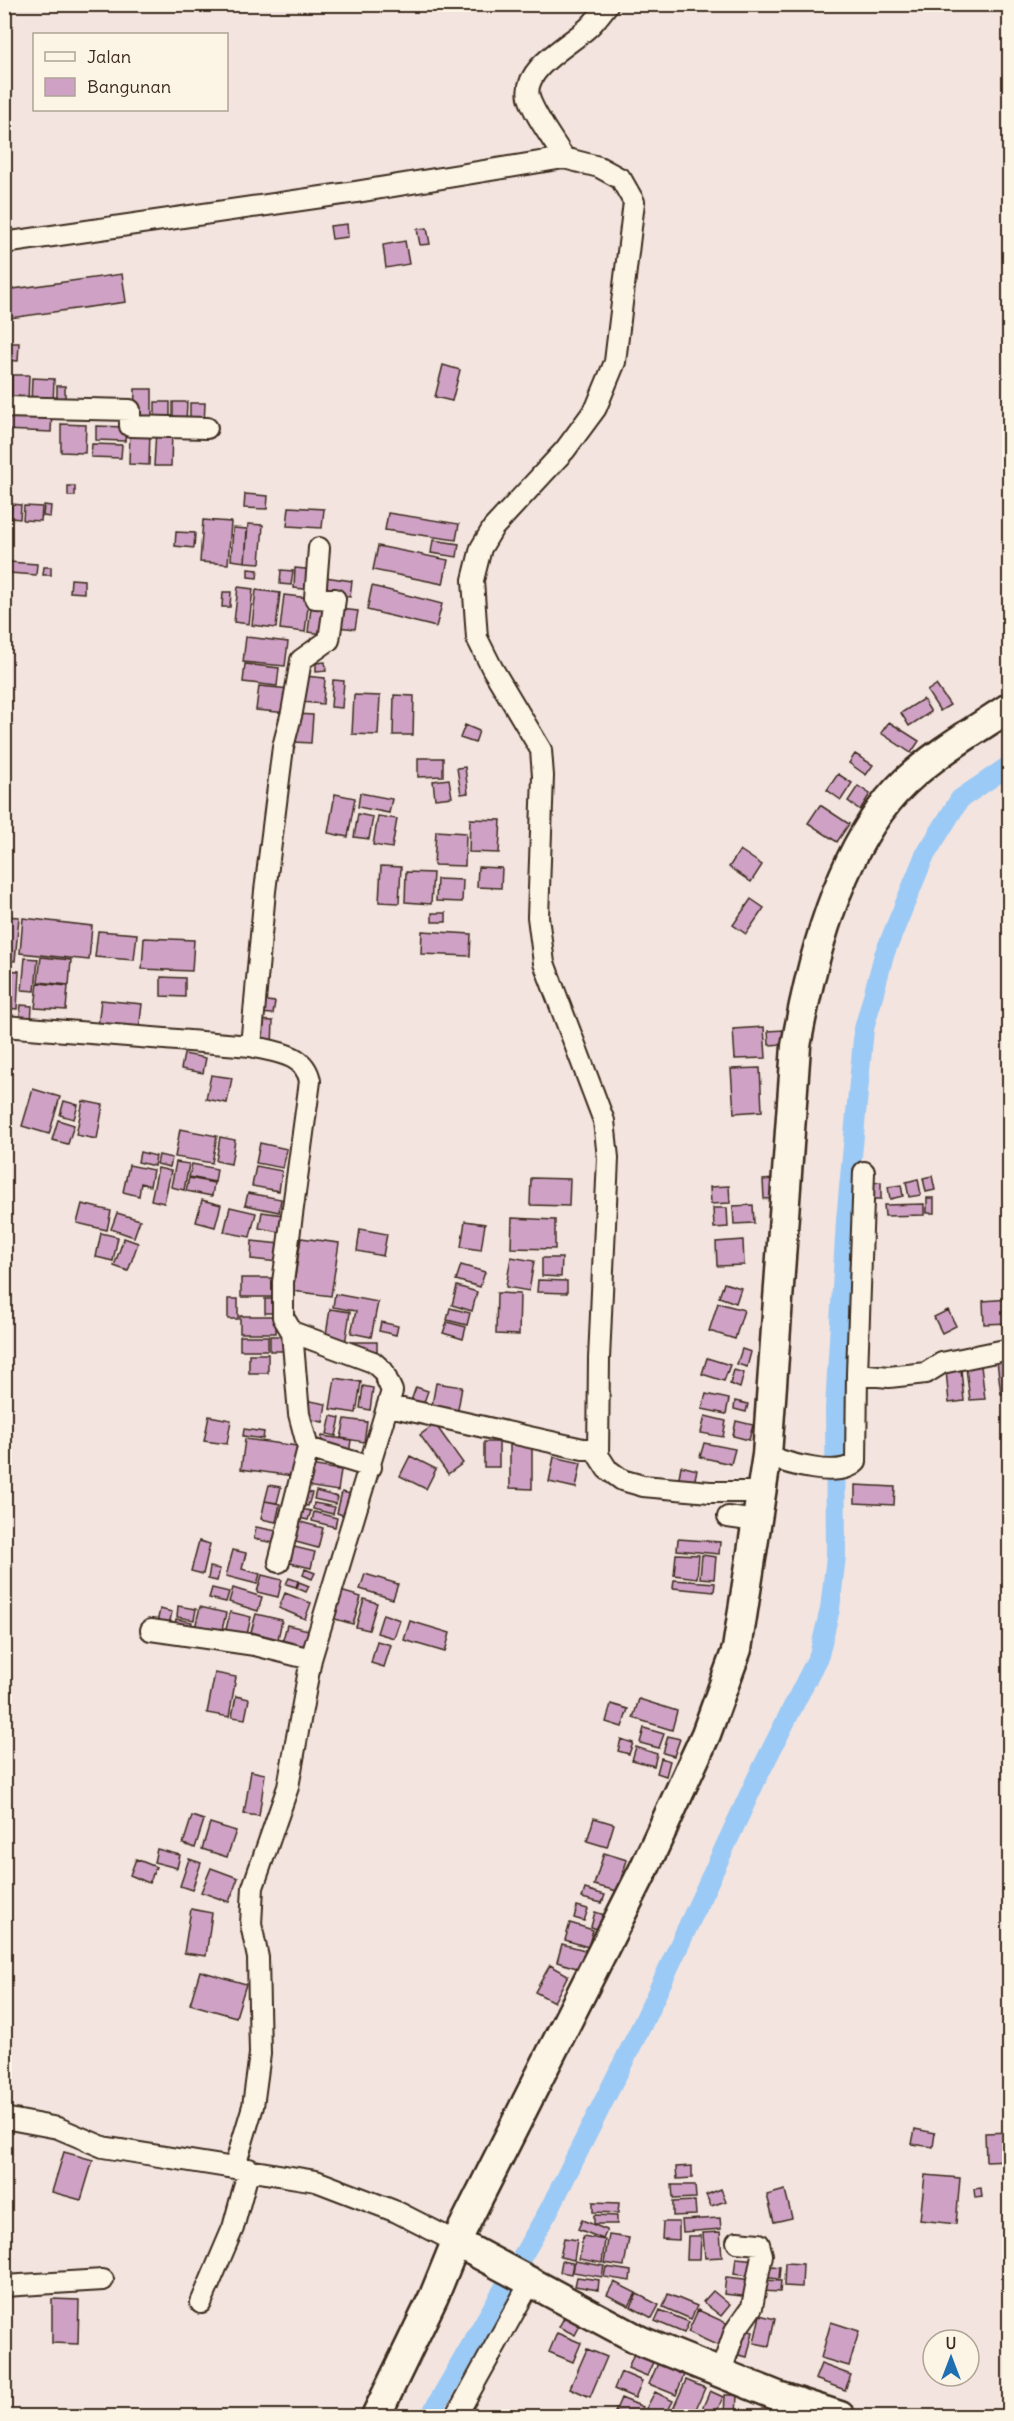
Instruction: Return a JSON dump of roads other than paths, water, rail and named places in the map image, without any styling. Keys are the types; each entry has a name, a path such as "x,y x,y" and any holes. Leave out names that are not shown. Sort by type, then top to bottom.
{"street":[{"path":"564,158 530,99 528,87 533,75 545,62 589,27 608,4"},
{"path":"4,243 345,194 564,158 599,167 621,179 634,202 615,362 596,408 565,450 493,528 481,548 472,580 477,638 541,750 543,776 538,917 544,963 604,1121 608,1158 597,1449 607,1469 622,1480 643,1486 710,1492 761,1492"},
{"path":"4,406 130,410 130,426 207,428"},
{"path":"251,1046 265,891 283,747 301,660 329,640 334,599 315,598 319,548"},
{"path":"376,2416 434,2296 464,2246 639,1879 706,1734 737,1649 761,1492 776,1459 796,1046 806,988 842,878 872,824 904,783 950,747 1010,707"},
{"path":"4,1026 251,1046 288,1055 304,1065 310,1082 283,1282 282,1311 291,1332 299,1414 308,1448 279,1562"},
{"path":"776,1459 839,1470 856,1462 864,1172"},
{"path":"201,2304 232,2228 260,2054 258,1958 251,1924 253,1887 288,1786 312,1659 392,1391 390,1382 373,1362 291,1332"},
{"path":"857,1374 889,1377 926,1373 942,1363 1010,1349"},
{"path":"389,1406 548,1442 597,1449"},
{"path":"308,1448 371,1467"},
{"path":"728,1517 756,1521"},
{"path":"151,1630 255,1645 312,1659"},
{"path":"4,2118 58,2128 103,2146 307,2179 337,2188 397,2212 615,2329 808,2411 840,2416"},
{"path":"720,2374 735,2331 752,2307 762,2255 759,2244 737,2242"},
{"path":"4,2286 103,2280"},
{"path":"459,2416 527,2281"}],"waterway":[{"path":"430,2416 549,2210 642,2025 756,1780 819,1655 830,1609 836,1556 835,1408 846,1220 864,1029 884,955 924,857 960,799 1010,765"}]}
